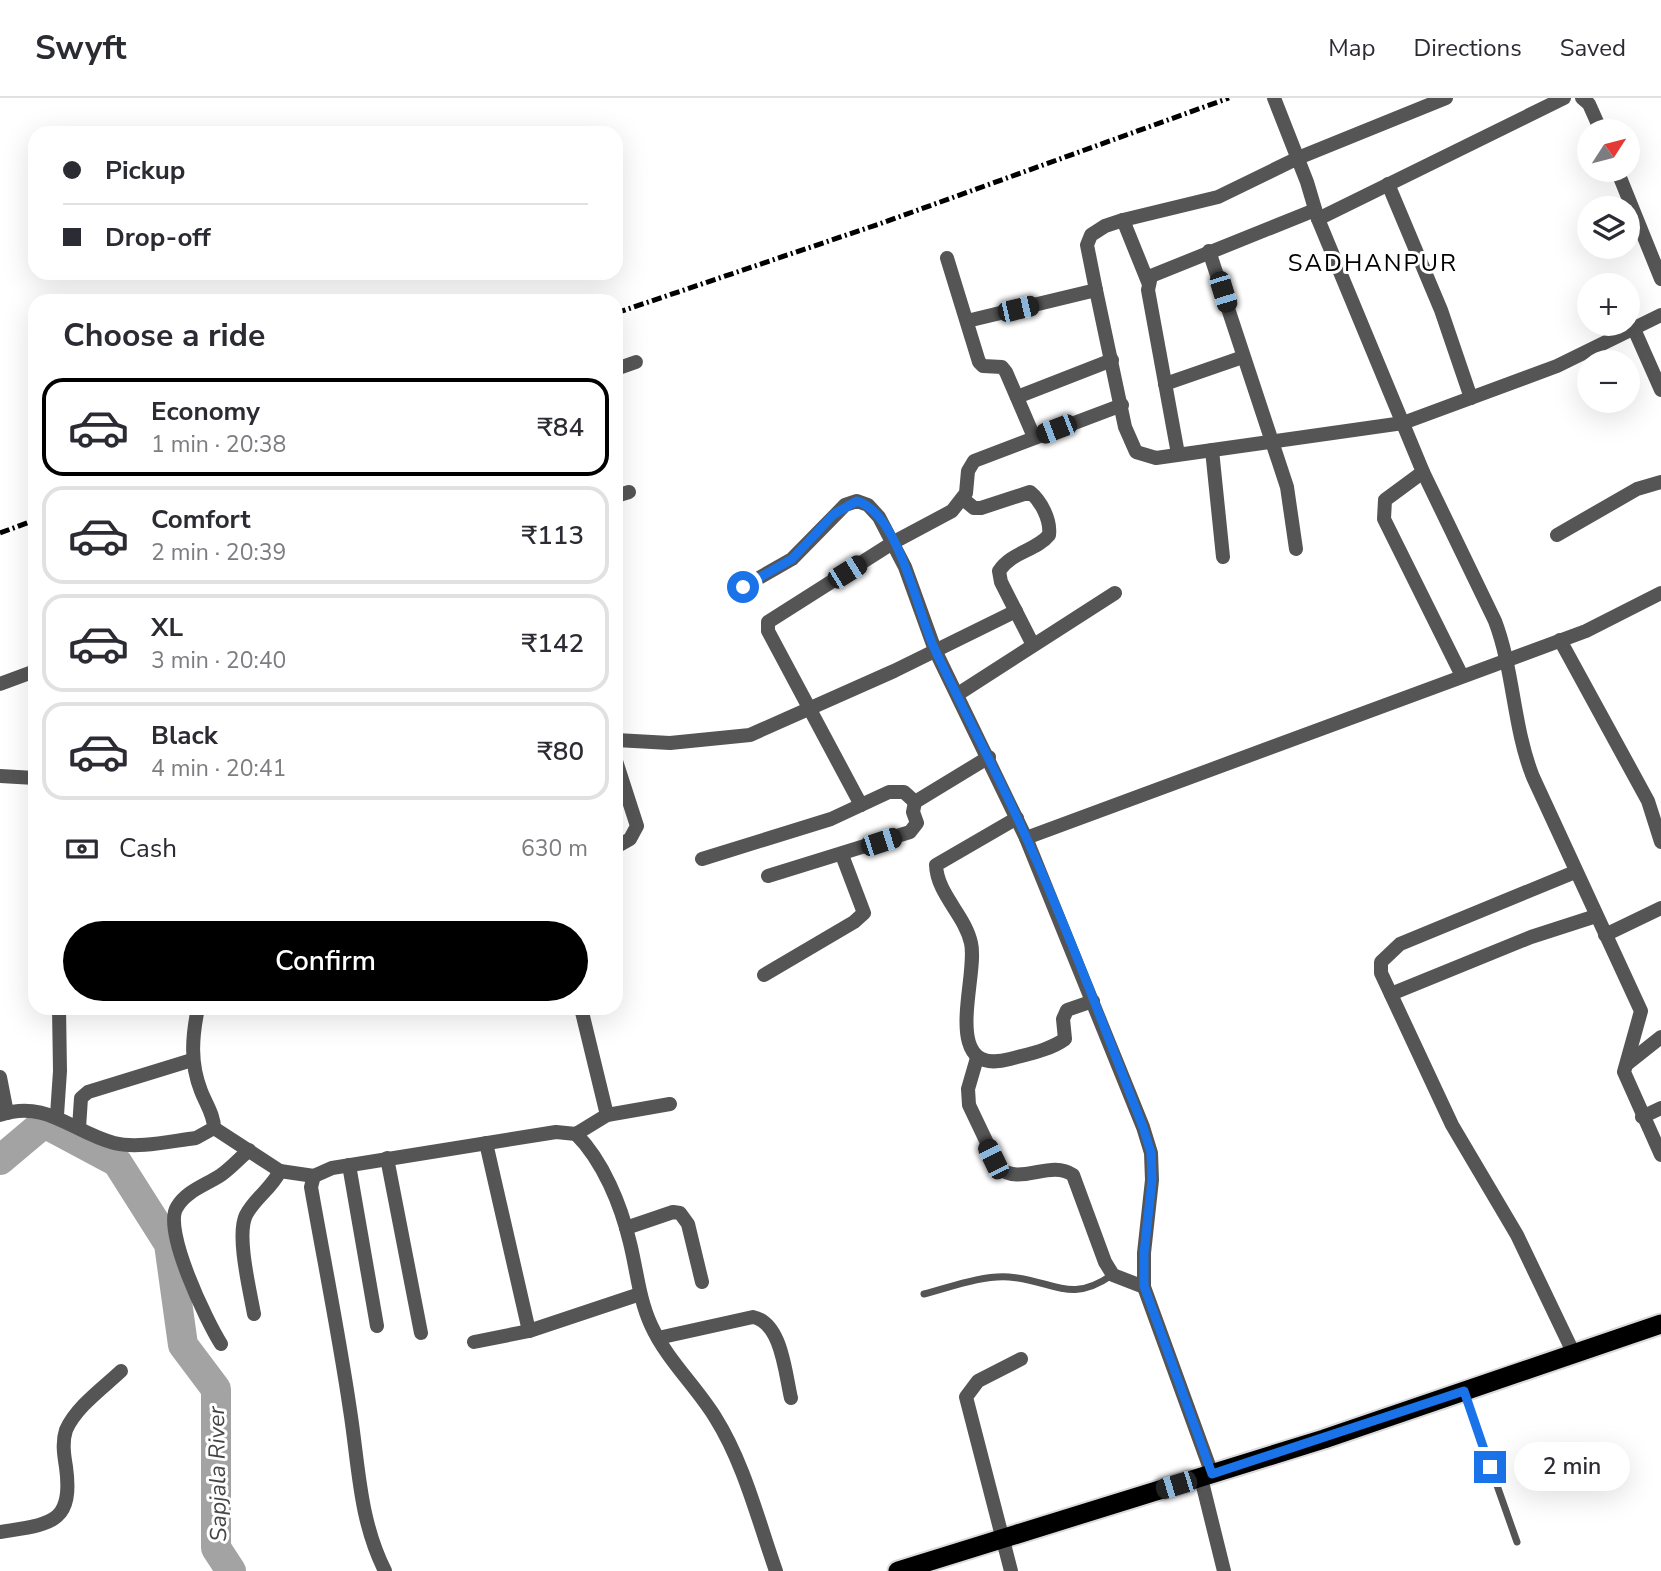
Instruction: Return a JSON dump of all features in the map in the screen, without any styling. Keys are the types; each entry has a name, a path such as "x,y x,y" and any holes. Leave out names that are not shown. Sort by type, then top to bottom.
{"highway":[{"path":"898,1571 1206,1476 1661,1324"}],"street":[{"path":"1274,98 1317,215 1423,472 1495,621 1506,659 1526,760 1641,1011 1624,1072 1661,1156"},
{"path":"1446,98 1298,158 1218,197 1124,220 1096,230 1088,240 1096,290 1129,439 1136,452 1156,458 1403,423 1557,366 1619,336"},
{"path":"1148,282 1158,271 1317,215 1388,184 1564,98"},
{"path":"1583,98 1596,119"},
{"path":"1622,182 1661,279"},
{"path":"1388,184 1453,339 1471,398"},
{"path":"1124,220 1148,282 1178,454"},
{"path":"1209,251 1270,442 1287,486 1296,549"},
{"path":"947,258 979,362 983,366 1002,367 1034,438"},
{"path":"967,321 1096,290"},
{"path":"1640,326 1661,315"},
{"path":"1637,336 1661,390"},
{"path":"1165,384 1243,357"},
{"path":"1017,397 1112,360"},
{"path":"623,367 636,362"},
{"path":"861,805 768,632 768,622 894,542 952,511 963,499 968,471 974,461 1122,405"},
{"path":"1212,450 1223,556"},
{"path":"1423,472 1385,500 1384,519 1462,676"},
{"path":"1558,535 1637,489 1661,482"},
{"path":"963,499 974,508 981,509 1030,492 1037,497 1048,521 1049,535 1044,542 1013,557 999,571 1033,645"},
{"path":"743,587 792,559 834,514 857,501 868,505 894,542 935,650 1027,838 1151,1153 1144,1286 1206,1476 1224,1571"},
{"path":"958,694 1115,593"},
{"path":"1027,838 1560,640 1608,621 1661,593"},
{"path":"623,740 670,743 750,735 1016,611"},
{"path":"1560,640 1648,801 1661,842"},
{"path":"0,684 28,674"},
{"path":"768,876 910,832 917,823 913,807 915,802 989,757"},
{"path":"0,776 28,778"},
{"path":"623,784 636,826 630,839 623,843"},
{"path":"702,859 801,830 898,790 915,802"},
{"path":"1017,818 942,858 936,865 940,883 972,944 967,1023 970,1042 977,1058 986,1063 1062,1042 1066,1034 1063,1014 1093,1001"},
{"path":"764,975 853,922 863,913 842,855"},
{"path":"1574,1354 1523,1247 1452,1125 1381,973 1381,962 1394,949 1576,872"},
{"path":"1605,934 1661,908"},
{"path":"1391,994 1531,937 1596,916"},
{"path":"57,1115 59,1015"},
{"path":"197,1015 192,1060 214,1128 249,1150 264,1164 280,1171 314,1176 323,1171 387,1158 556,1132 576,1134 607,1115 670,1104"},
{"path":"583,1015 607,1115"},
{"path":"1627,1064 1661,1037"},
{"path":"977,1058 968,1089 969,1105 993,1159 1006,1174 1018,1175 1057,1169 1073,1175 1105,1262 1113,1275 1144,1286"},
{"path":"79,1128 78,1110 81,1098 88,1092 192,1060"},
{"path":"0,1077 4,1114 41,1111 57,1115 116,1144 196,1138 214,1128"},
{"path":"1642,1117 1661,1108"},
{"path":"576,1134 591,1149 618,1205 626,1228 640,1294 658,1338 668,1356 715,1417 730,1444 776,1571"},
{"path":"486,1143 529,1331"},
{"path":"221,1344 194,1294 173,1223 174,1210 182,1199 222,1174 249,1150"},
{"path":"387,1158 421,1334"},
{"path":"349,1165 377,1326"},
{"path":"254,1314 243,1236 244,1218 253,1205 267,1193 280,1171"},
{"path":"314,1176 311,1187 350,1410 367,1526 372,1546 385,1571"},
{"path":"626,1228 673,1212 680,1213 688,1224 702,1282"},
{"path":"474,1342 529,1331 640,1294"},
{"path":"658,1338 753,1317 763,1319 771,1328 777,1342 791,1398"},
{"path":"1011,1571 966,1397 978,1381 1021,1359"},
{"path":"0,1532 48,1521 62,1513 69,1500 65,1433 72,1418 121,1371"}],"lane":[{"path":"924,1294 1008,1277 1063,1291 1080,1291 1113,1275"},
{"path":"1464,1391 1517,1542"}],"waterway":[{"name":"Sapjala River","path":"0,1160 44,1123 117,1162 169,1244 183,1345 216,1389 216,1548 231,1571"}],"railway":[{"path":"623,311 882,223 1229,98"},
{"path":"0,533 28,523"}],"district":[{"name":"SADHANPUR","path":"1373,263"}],"route":[{"path":"743,587 792,559 834,514 845,505 857,501 868,505 879,517 894,542 935,650 976,729 1027,838 1143,1127 1151,1153 1152,1180 1144,1253 1144,1286 1212,1474 1464,1391 1490,1467"}]}
